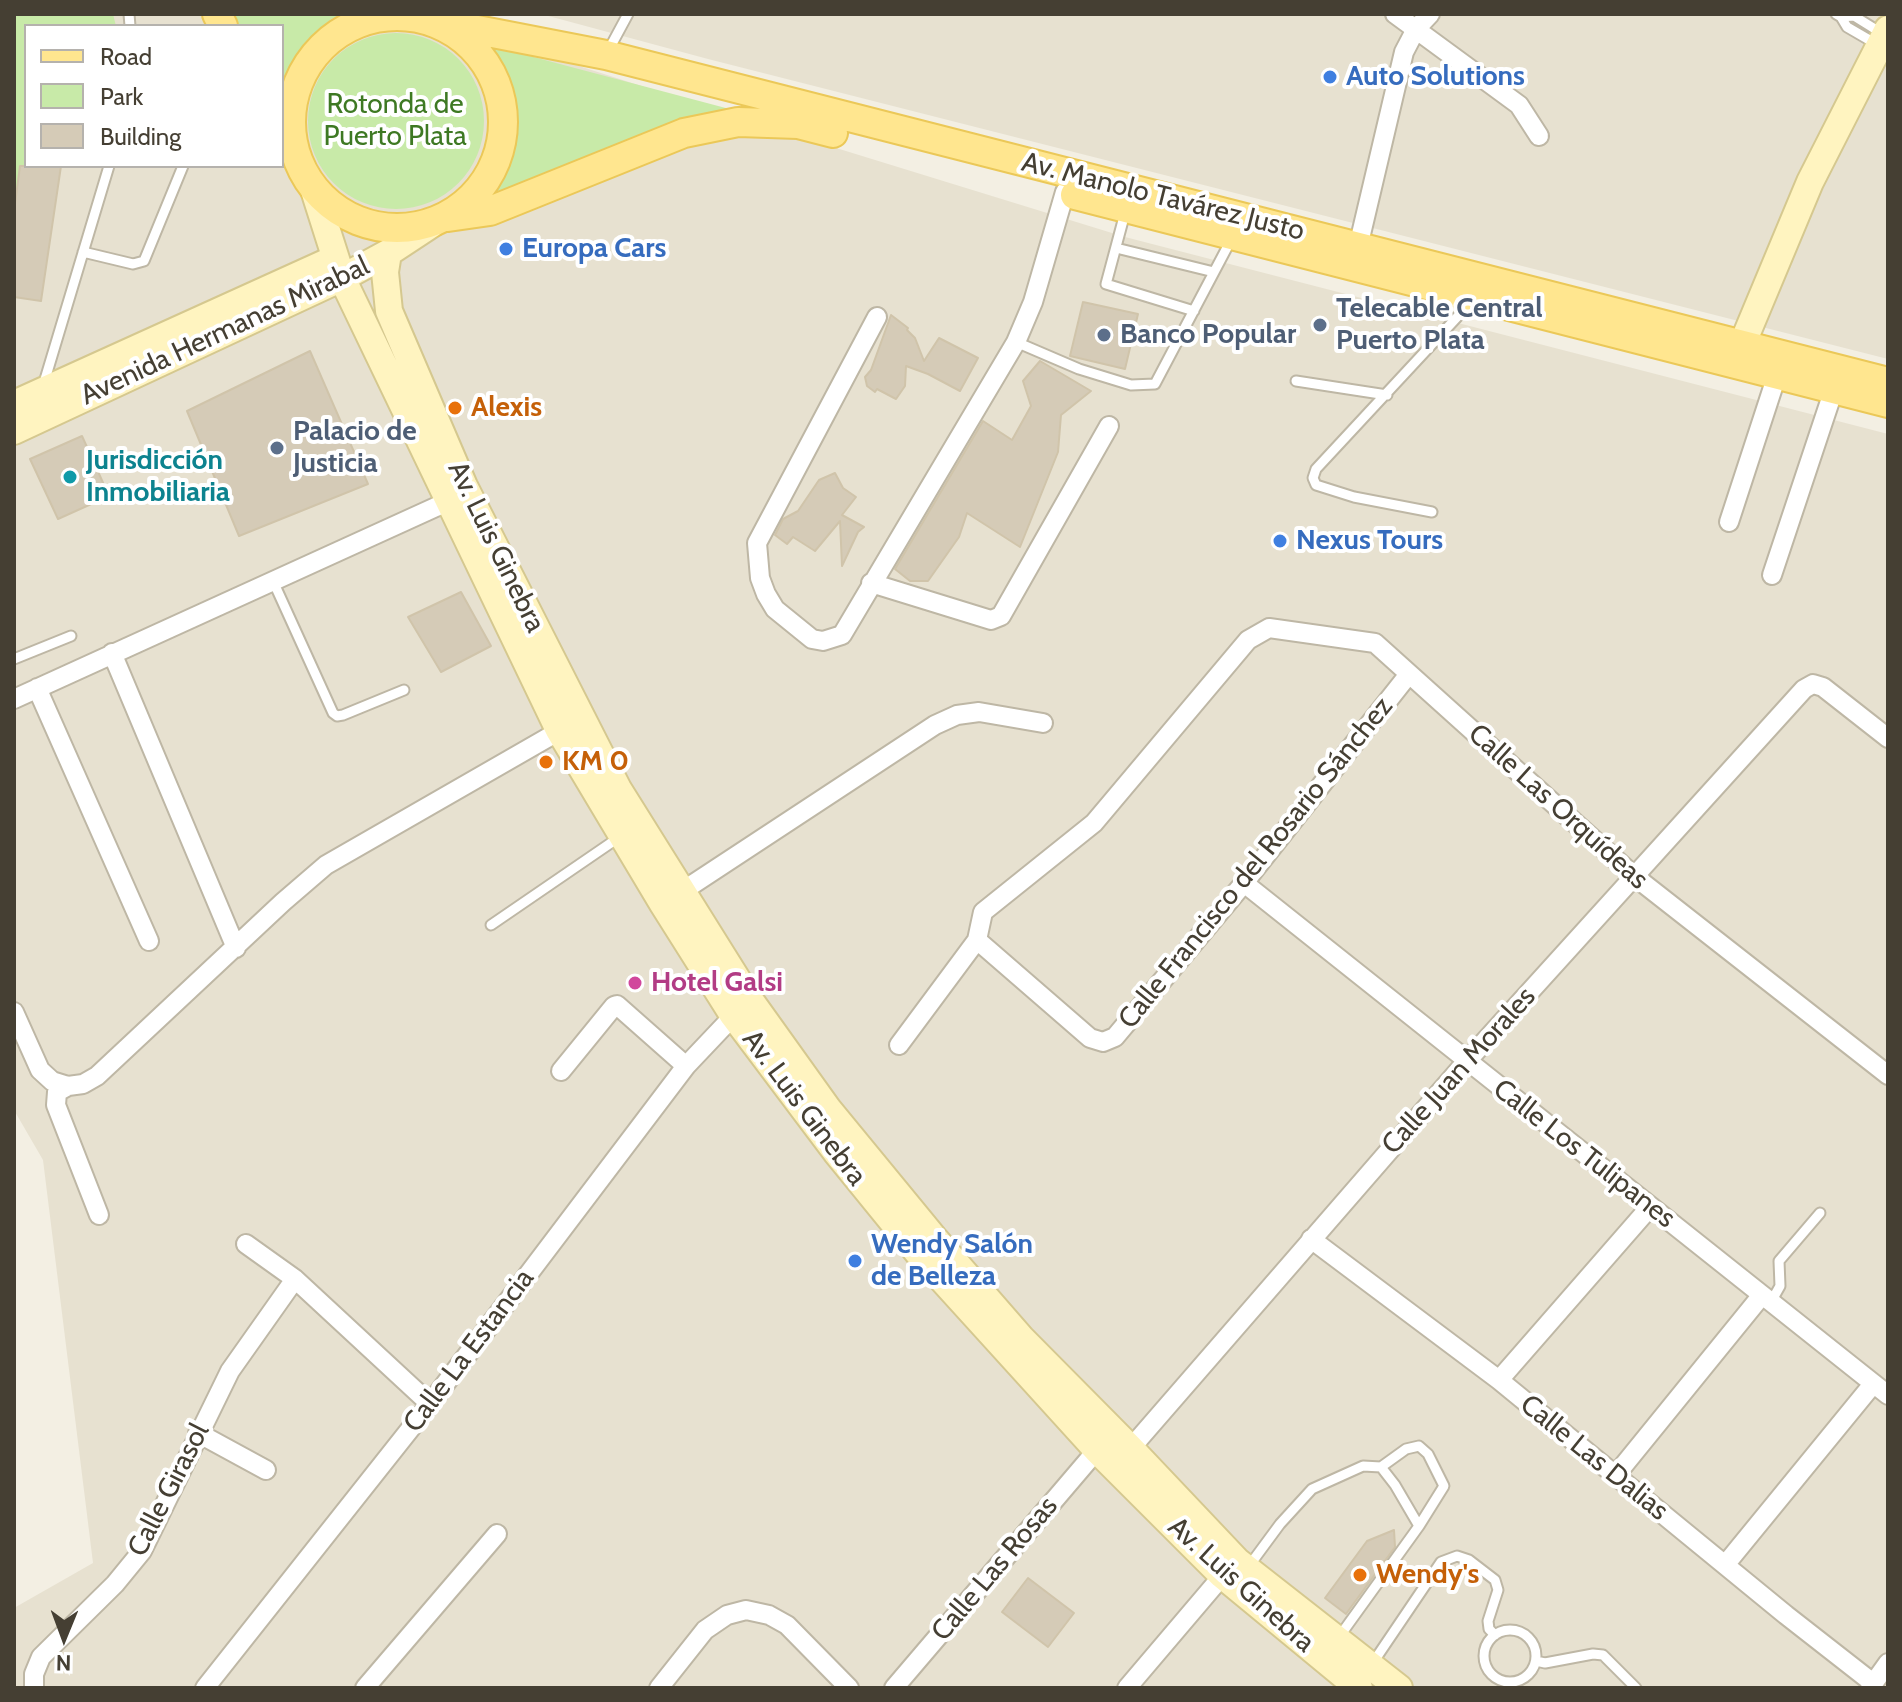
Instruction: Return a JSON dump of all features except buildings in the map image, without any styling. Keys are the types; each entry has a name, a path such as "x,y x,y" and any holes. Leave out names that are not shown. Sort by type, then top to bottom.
{"main road":[{"path":"395,15 436,22 466,40 489,66 502,98 504,122 495,167 475,196 440,220 400,229 368,225 338,212 314,190 288,143 295,91 309,62 331,38 359,22 395,15"},
{"name":"Av. Manolo Tavárez Justo","path":"436,22 606,55 1358,247 1737,354 1777,375 1888,403"},
{"name":"Av. Manolo Tavárez Justo","path":"440,220 490,211 684,133 738,122 798,124 1475,297 1737,354 1888,382"}],"street":[{"path":"1395,14 1519,105 1539,136"},
{"path":"1358,247 1404,52 1416,29 1430,14"},
{"path":"1737,354 1810,182 1883,36"},
{"name":"Av. Luis Ginebra","path":"314,190 338,268 449,501 570,724 618,789 672,898 836,1152 919,1254 1114,1455 1235,1568 1364,1677 1399,1688"},
{"path":"877,317 757,543 760,578 766,594 775,609 812,639 834,640 842,635 1016,342 1033,302 1065,192"},
{"name":"Avenida Hermanas Mirabal","path":"14,404 338,268 388,253 440,220"},
{"name":"Av. Luis Ginebra","path":"388,253 385,272 389,311 464,486 622,836 672,898"},
{"name":"Avenida Hermanas Mirabal","path":"14,431 338,268"},
{"path":"1729,522 1777,375"},
{"path":"1772,575 1834,389"},
{"path":"871,583 991,620 1001,616 1109,426"},
{"path":"14,699 449,501"},
{"name":"Calle Las Orquídeas","path":"977,940 983,912 1027,873 1094,823 1248,640 1269,628 1375,643 1634,876 1888,1075"},
{"path":"112,653 236,948"},
{"name":"Calle Francisco del Rosario Sánchez","path":"977,940 1090,1038 1103,1042 1115,1037 1244,883 1409,674"},
{"name":"Calle Juan Morales","path":"1114,1455 1804,689 1813,684 1823,687 1888,738"},
{"path":"37,688 149,941"},
{"path":"672,898 935,725 957,715 979,712 1043,723"},
{"path":"99,1215 56,1105 57,1092 97,1076 326,865 570,724"},
{"name":"Calle Los Tulipanes","path":"1244,883 1881,1390"},
{"path":"899,1045 977,940"},
{"path":"561,1071 617,1005 686,1066"},
{"name":"Calle La Estancia","path":"205,1688 430,1404 686,1066 742,1008"},
{"path":"14,1012 40,1070 52,1081 68,1086"},
{"path":"1499,1380 1650,1207"},
{"name":"Calle Las Dalias","path":"1311,1239 1499,1380 1872,1685"},
{"path":"246,1244 295,1279 430,1404"},
{"name":"Calle Girasol","path":"34,1688 34,1674 41,1657 115,1584 142,1551 230,1371 295,1279"},
{"path":"1615,1476 1766,1299"},
{"path":"1725,1565 1881,1390"},
{"path":"198,1433 266,1470"},
{"name":"Calle Las Rosas","path":"894,1688 1114,1455"},
{"path":"365,1688 497,1534"},
{"path":"1127,1688 1235,1568"},
{"name":"Av. Luis Ginebra","path":"1235,1568 1337,1639 1364,1677"},
{"path":"659,1688 705,1630 727,1615 746,1610 769,1615 787,1625 849,1688"},
{"path":"1872,1685 1888,1663"}],"lane":[{"path":"606,55 628,14"},
{"path":"1839,15 1847,27 1883,36"},
{"path":"40,393 108,168"},
{"path":"83,252 133,264 144,261 182,168"},
{"path":"1126,208 1106,284 1194,311"},
{"path":"1016,342 1092,373 1131,385 1155,384 1233,236"},
{"path":"1116,248 1214,272"},
{"path":"1432,512 1354,497 1316,485 1313,478 1316,469 1475,297"},
{"path":"1296,381 1387,395"},
{"path":"273,581 333,713 343,715 404,690"},
{"path":"14,659 71,636"},
{"path":"491,925 622,836"},
{"path":"1766,1299 1780,1286 1779,1261 1820,1213"},
{"path":"1235,1568 1312,1489 1363,1466 1381,1467 1406,1449 1419,1446 1428,1454 1444,1486 1419,1526 1337,1639"},
{"path":"1381,1467 1419,1526"},
{"path":"1364,1677 1441,1562 1457,1556 1469,1560 1495,1580 1498,1590 1488,1621 1489,1629 1495,1635"},
{"path":"1514,1631 1524,1634 1535,1651 1536,1661 1525,1678 1505,1682 1488,1671 1484,1662 1488,1643 1495,1635 1514,1631"},
{"path":"1536,1661 1545,1663 1603,1655 1636,1688"},
{"path":"1489,1688 1496,1678"}],"shaded area":[{"path":"14,14 417,14 1125,237 1888,434 1888,1688 14,1688 14,1608 93,1563 43,1160 14,1110"},
{"path":"541,14 1888,14 1888,359 708,59"}],"green space":[{"path":"14,14 113,14 116,24 24,24 24,168 27,168 54,209 41,301 14,297"},
{"path":"228,14 342,14 331,19 308,39 288,70 284,87 284,24 234,24"},
{"name":"Rotonda de Puerto Plata","path":"396,33 430,40 458,59 477,87 484,121 477,155 458,183 430,202 396,209 362,202 334,183 315,155 308,121 315,87 334,59 362,40"},
{"path":"492,46 737,111 489,201 512,160 516,120 509,85"}],"place":[{"name":"Auto Solutions","path":"1330,77"},
{"name":"Europa Cars","path":"506,249"},
{"name":"Telecable Central Puerto Plata","path":"1320,325"},
{"name":"Banco Popular","path":"1104,335"},
{"name":"Alexis","path":"455,408"},
{"name":"Palacio de Justicia","path":"277,448"},
{"name":"Jurisdicción Inmobiliaria","path":"70,477"},
{"name":"Nexus Tours","path":"1280,541"},
{"name":"KM 0","path":"546,762"},
{"name":"Hotel Galsi","path":"635,983"},
{"name":"Wendy Salón de Belleza","path":"855,1261"},
{"name":"Wendy's","path":"1360,1575"}]}
